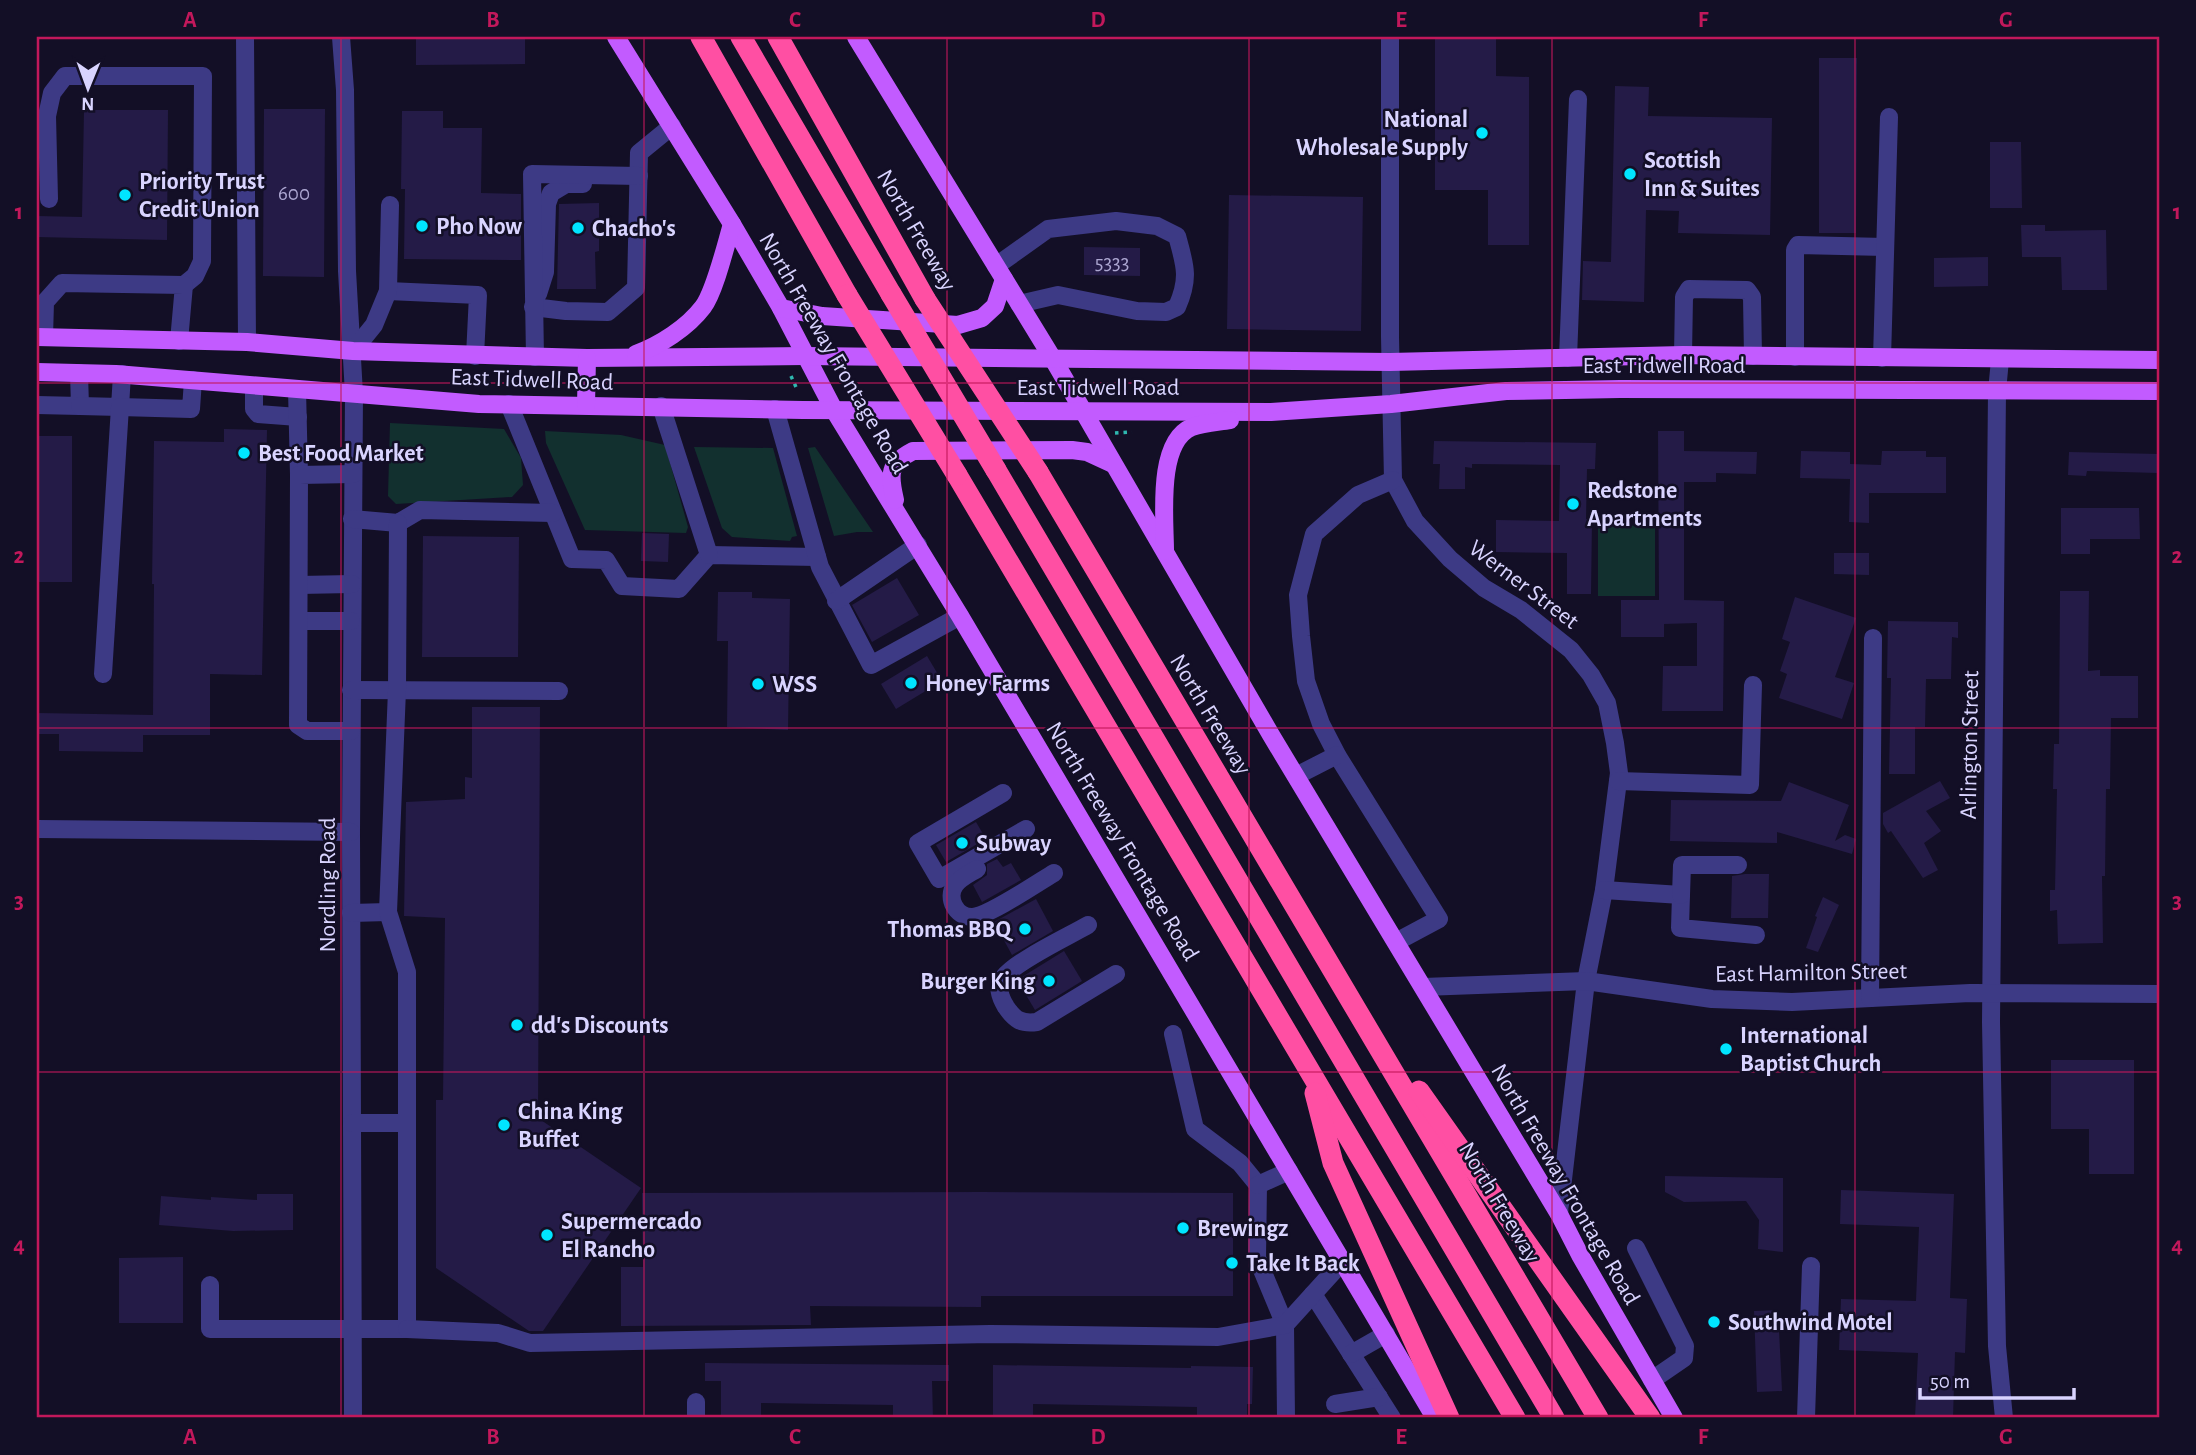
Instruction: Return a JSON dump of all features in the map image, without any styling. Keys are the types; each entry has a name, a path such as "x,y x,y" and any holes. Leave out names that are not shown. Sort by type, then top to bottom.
{"highway":[{"path":"701,37 847,295 957,475 1515,1418"},
{"path":"741,37 1554,1418"},
{"name":"North Freeway","path":"778,37 925,299 1038,472 1598,1418"},
{"path":"1328,963 1650,1418"},
{"path":"1308,1067 1333,1163 1449,1418"}],"main road":[{"name":"North Freeway Frontage Road","path":"616,37 732,223 781,308 834,410 918,545 1436,1418"},
{"name":"North Freeway Frontage Road","path":"856,37 1053,359 1296,776 1559,1214 1674,1418"},
{"path":"628,358 657,346 705,305 723,258 732,223"},
{"path":"781,308 822,316 958,325 982,318 995,306 1000,272"},
{"name":"East Tidwell Road","path":"40,337 247,342 352,351 587,358 805,356 1390,362 1684,355 2000,360 2159,359"},
{"path":"1620,356 1620,389"},
{"path":"586,405 587,358"},
{"name":"East Tidwell Road","path":"37,372 122,374 509,404 834,410 1271,412 1391,404 1506,391 1620,389 2159,391"},
{"path":"1165,551 1165,475 1170,454 1178,439 1191,428 1271,412"},
{"path":"899,514 890,480 892,469 900,458 913,451 1072,450 1087,452 1113,464"}],"street":[{"path":"245,37 247,342"},
{"name":"Nordling Road","path":"341,37 347,271 354,394 351,621 353,1418"},
{"name":"Werner Street","path":"1390,37 1390,362 1393,480 1415,521 1450,559 1484,588 1546,629 1571,650 1591,675 1606,703 1615,743 1618,781 1604,890 1586,981 1559,1214"},
{"path":"40,337 45,302 62,283 184,285 195,276 202,261 203,76 65,76 52,93 47,116 49,199"},
{"path":"1568,358 1577,99"},
{"path":"1882,358 1889,117"},
{"path":"533,307 608,312 636,288 639,153 672,126"},
{"path":"535,357 532,174 639,181"},
{"path":"533,307 545,272 547,204 551,193 566,184 639,181"},
{"path":"352,351 374,325 388,291 390,205"},
{"path":"1000,272 1048,229 1116,221 1157,226 1178,236 1185,267 1185,289 1177,307 1166,312 1110,306 1058,295 1019,304"},
{"path":"1795,357 1795,250 1798,245 1885,247"},
{"path":"179,341 184,285"},
{"path":"1684,355 1684,297 1689,289 1746,290 1752,297 1753,356"},
{"path":"388,291 478,295 475,356"},
{"name":"Arlington Street","path":"2000,360 1997,391 1991,993 1997,1346 2004,1418"},
{"path":"79,373 80,406"},
{"path":"103,674 122,374"},
{"path":"37,405 191,410 193,380"},
{"path":"254,386 254,409 258,414 298,417"},
{"path":"297,389 298,725 307,731 351,731"},
{"path":"509,404 572,559 606,560 622,586 679,589 709,555 817,557"},
{"path":"661,406 709,555"},
{"path":"775,409 817,557 836,601 872,665 960,616"},
{"path":"299,475 353,474"},
{"path":"1393,480 1358,495 1314,534 1298,595 1306,681 1321,724 1337,755 1439,919 1396,942"},
{"path":"352,519 398,523 420,510 553,513"},
{"path":"398,523 397,690 388,912 407,972 407,1329"},
{"path":"836,601 918,545"},
{"path":"299,585 352,584"},
{"path":"299,621 351,621"},
{"path":"1870,998 1873,638"},
{"path":"1618,781 1750,785 1753,685"},
{"path":"351,690 558,691"},
{"path":"1296,776 1337,755"},
{"path":"1003,793 918,844 939,879 1028,832 961,878 953,887 952,902 958,912 972,917 986,913 1054,873"},
{"path":"37,829 351,832"},
{"path":"1738,865 1682,865 1680,928 1756,935"},
{"path":"1604,890 1681,895"},
{"path":"351,913 388,912"},
{"path":"1088,925 1003,977 999,990 1001,999 1013,1018 1024,1024 1037,1022 1116,974"},
{"name":"East Hamilton Street","path":"1423,987 1586,981 1712,999 1793,1002 1991,993 2159,994"},
{"path":"1173,1034 1195,1129 1240,1163 1258,1185 1257,1258 1285,1325 1286,1418"},
{"path":"352,1123 407,1123"},
{"path":"1258,1185 1289,1171"},
{"path":"1636,1248 1685,1346 1684,1358 1652,1380"},
{"path":"210,1285 210,1329 407,1329 498,1333 530,1343 990,1334 1218,1337 1285,1325 1343,1261"},
{"path":"1806,1418 1811,1266"},
{"path":"1313,1294 1392,1418"},
{"path":"1352,1354 1386,1334"},
{"path":"1335,1405 1379,1397"}],"path":[{"path":"791,376 796,387"}],"green space":[{"path":"390,423 504,429 521,458 523,485 512,497 396,504 388,496"},
{"path":"545,431 621,435 665,445 688,527 686,533 585,530 546,443"},
{"path":"694,447 773,448 797,536 790,541 732,537 722,528"},
{"path":"815,447 873,532 834,536 808,448"},
{"path":"1598,525 1655,526 1655,596 1598,596"}],"building":[{"path":"416,37 525,37 525,64 416,65"},
{"name":"National Wholesale Supply","path":"1435,37 1496,37 1496,76 1529,77 1529,245 1488,245 1488,190 1435,190"},
{"path":"1819,58 1857,58 1856,233 1819,233"},
{"path":"1615,86 1649,87 1648,116 1772,118 1770,235 1678,233 1679,211 1646,210 1644,302 1582,300 1583,261 1611,262"},
{"path":"264,109 325,109 324,277 263,276"},
{"path":"84,110 168,110 167,240 37,237 37,216 82,217"},
{"path":"402,111 443,111 443,128 482,128 481,193 521,194 521,260 404,259"},
{"path":"1990,142 2021,142 2022,208 1990,208"},
{"path":"1229,195 1363,197 1361,331 1227,329"},
{"name":"Chacho's","path":"599,203 599,251 595,252 596,289 557,289 559,204"},
{"path":"2021,225 2045,225 2045,231 2106,230 2107,290 2062,290 2061,257 2022,257"},
{"path":"1084,247 1140,248 1140,276 1084,275"},
{"path":"1988,257 1988,286 1934,287 1934,258"},
{"path":"224,429 267,430 262,675 210,674 210,735 143,735 143,752 59,751 59,734 37,734 37,713 153,715 154,441 224,442"},
{"path":"1658,431 1684,431 1684,451 1757,452 1756,474 1716,473 1716,482 1684,482 1684,600 1724,601 1723,711 1662,711 1663,666 1697,666 1697,623 1664,624 1664,637 1621,637 1621,600 1659,600"},
{"path":"37,436 72,436 72,582 37,582"},
{"name":"Redstone Apartments","path":"1434,441 1596,443 1595,469 1587,469 1586,519 1592,519 1591,594 1567,594 1567,553 1496,552 1496,520 1559,521 1560,465 1472,464 1472,468 1465,467 1465,489 1439,489 1440,464 1433,464"},
{"path":"1801,451 1850,452 1850,464 1881,465 1882,451 1926,451 1926,457 1946,457 1946,493 1869,493 1869,523 1849,522 1850,479 1800,478"},
{"path":"2069,452 2159,454 2158,473 2087,471 2086,476 2068,475"},
{"path":"2061,508 2139,508 2140,539 2090,539 2090,554 2061,554"},
{"path":"642,533 669,534 668,562 641,561"},
{"path":"423,536 519,537 518,657 422,657"},
{"path":"1834,553 1869,553 1869,575 1834,574"},
{"path":"897,578 919,615 872,642 852,605"},
{"path":"2060,591 2089,591 2088,671 2100,670 2100,676 2138,676 2138,718 2111,718 2110,789 2106,789 2105,876 2102,876 2103,943 2058,944 2057,910 2050,911 2050,890 2055,890 2057,789 2053,789 2054,744 2059,744"},
{"name":"WSS","path":"718,592 752,592 752,598 790,599 788,730 727,727 728,641 717,641"},
{"path":"1795,597 1856,618 1835,677 1854,683 1842,719 1779,698 1787,674 1780,671 1790,642 1782,639"},
{"path":"1888,621 1958,622 1958,638 1952,637 1951,679 1926,679 1925,727 1915,727 1915,774 1889,774 1891,678 1887,678"},
{"name":"Honey Farms","path":"927,656 942,681 896,709 881,684"},
{"path":"472,707 540,707 538,1118 641,1188 543,1331 529,1331 436,1268 436,1100 443,1100 445,918 404,916 406,802 465,799 465,777 472,778"},
{"path":"1940,781 1950,798 1926,811 1941,831 1924,843 1938,870 1923,878 1891,831 1888,833 1883,824 1883,813"},
{"path":"1789,782 1849,805 1835,841 1845,835 1856,839 1852,854 1777,832 1777,843 1670,841 1671,800 1781,801"},
{"name":"Subway","path":"976,822 986,839 946,862 936,845"},
{"path":"997,859 1003,867 1011,863 1021,880 982,902 973,885 987,875 987,864"},
{"path":"1769,874 1768,918 1731,918 1732,876"},
{"path":"1823,897 1839,905 1818,952 1806,948"},
{"name":"Thomas BBQ","path":"1036,899 1053,931 1012,955 994,922"},
{"name":"Burger King","path":"1064,951 1082,981 1035,1010 1017,980"},
{"path":"2051,1060 2134,1060 2134,1174 2089,1174 2089,1129 2051,1129"},
{"path":"1665,1176 1783,1178 1783,1252 1758,1249 1759,1220 1746,1201 1684,1202 1665,1192"},
{"path":"1841,1190 1954,1194 1950,1298 1967,1299 1965,1353 1955,1352 1953,1418 1915,1418 1918,1353 1839,1350 1841,1299 1916,1301 1919,1227 1840,1224"},
{"path":"642,1193 1233,1193 1233,1296 981,1296 981,1307 810,1306 811,1325 621,1326 621,1267 643,1267"},
{"path":"257,1194 293,1194 293,1230 233,1231 159,1225 161,1196 257,1200"},
{"path":"183,1257 183,1323 119,1323 119,1258"},
{"path":"1778,1310 1782,1391 1757,1392 1754,1311"},
{"path":"705,1363 949,1365 949,1381 932,1381 933,1418 893,1418 893,1405 761,1403 761,1418 721,1418 721,1381 705,1381"},
{"path":"993,1365 1253,1367 1252,1404 1247,1404 1247,1418 1197,1418 1197,1407 1033,1404 1033,1418 993,1418"}],"place":[{"name":"National Wholesale Supply","path":"1482,133"},
{"name":"Scottish Inn & Suites","path":"1630,174"},
{"name":"Priority Trust Credit Union","path":"125,195"},
{"name":"Pho Now","path":"422,226"},
{"name":"Chacho's","path":"578,228"},
{"name":"Best Food Market","path":"244,453"},
{"name":"Redstone Apartments","path":"1573,504"},
{"name":"Honey Farms","path":"911,683"},
{"name":"WSS","path":"758,684"},
{"name":"Subway","path":"962,843"},
{"name":"Thomas BBQ","path":"1025,929"},
{"name":"Burger King","path":"1049,981"},
{"name":"dd's Discounts","path":"517,1025"},
{"name":"International Baptist Church","path":"1726,1049"},
{"name":"China King Buffet","path":"504,1125"},
{"name":"Brewingz","path":"1183,1228"},
{"name":"Supermercado El Rancho","path":"547,1235"},
{"name":"Take It Back","path":"1232,1263"},
{"name":"Southwind Motel","path":"1714,1322"}]}
